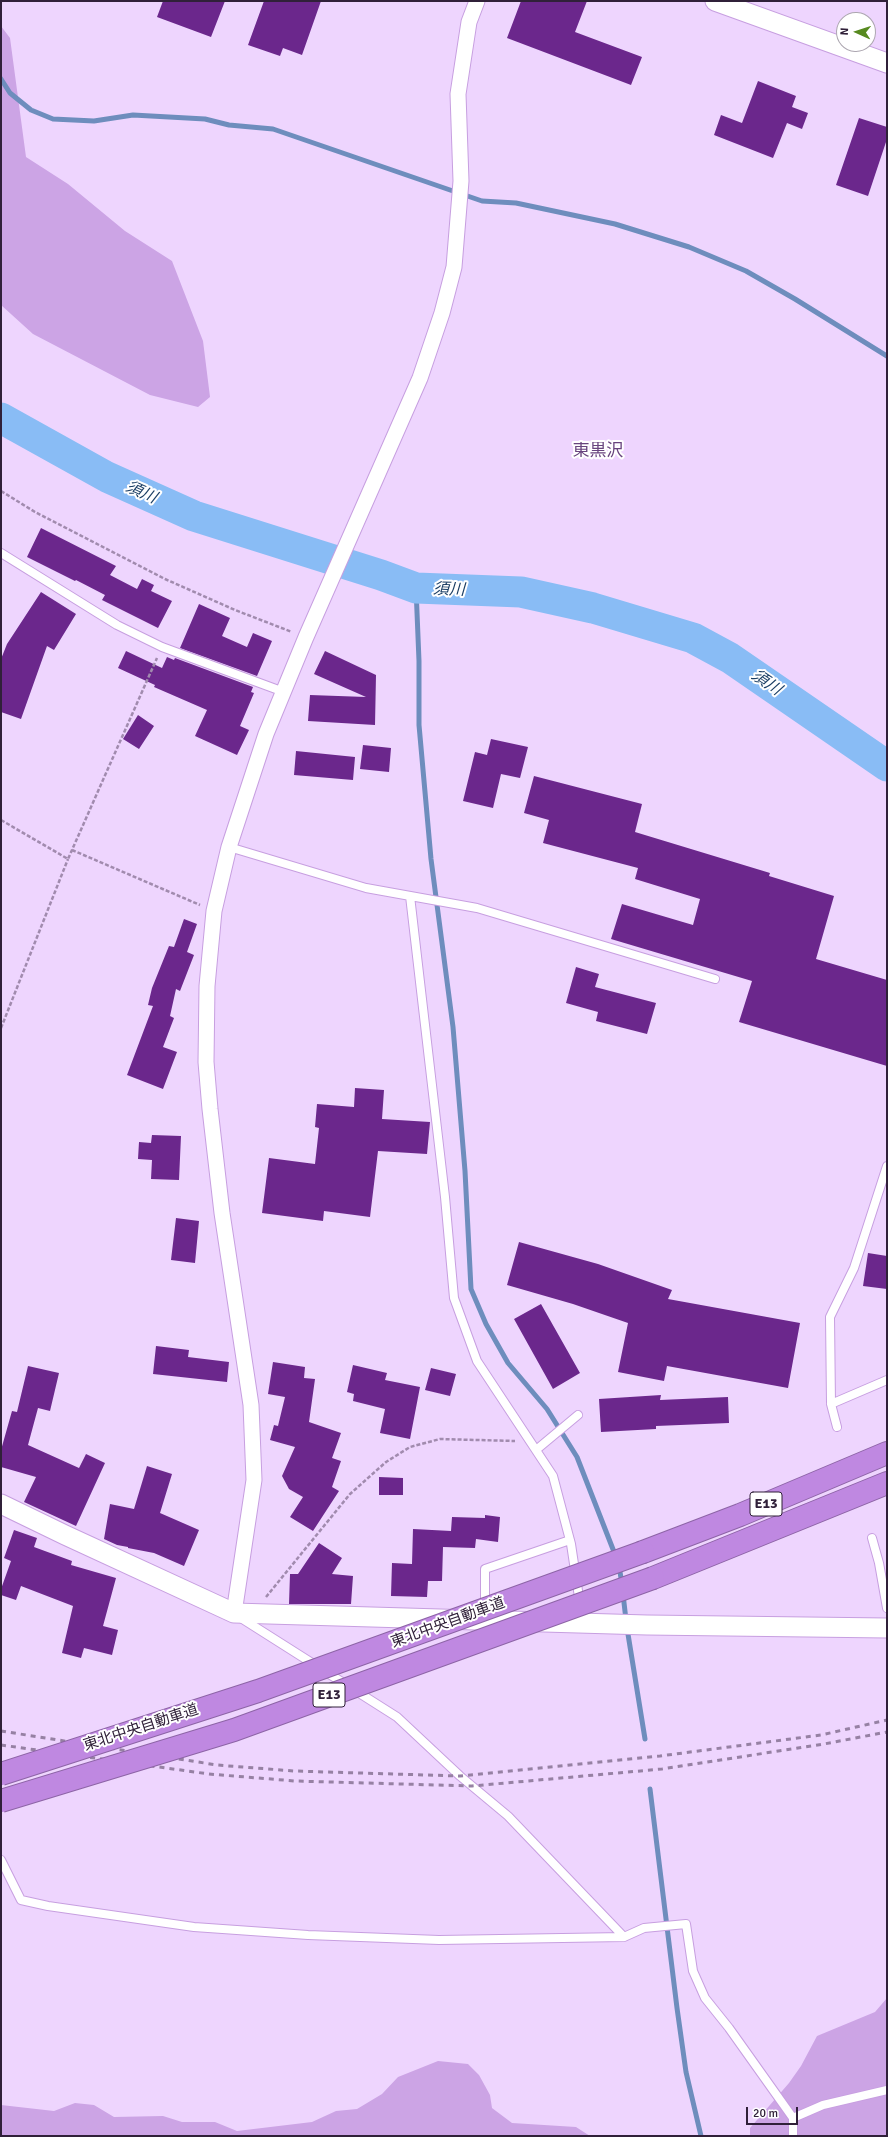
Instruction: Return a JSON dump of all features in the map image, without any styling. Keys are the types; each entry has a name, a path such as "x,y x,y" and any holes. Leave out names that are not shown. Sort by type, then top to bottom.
{"highway":[{"name":"東北中央自動車道","path":"1,1774 258,1691 643,1552 740,1515 887,1453"},
{"name":"東北中央自動車道","path":"1,1801 234,1730 653,1578 887,1483"}],"street":[{"path":"243,1614 254,1480 251,1405 222,1213 207,1070 207,986 214,911 228,846 264,741 320,603 420,378 442,314 454,267 461,181 458,94 469,22 477,1"},
{"path":"715,1 887,63"},
{"path":"1,1504 243,1614 647,1625 887,1628"}],"lane":[{"path":"1,553 117,626 162,647 284,692"},
{"path":"228,846 366,888 477,908 715,979"},
{"path":"410,896 445,1197 454,1298 477,1361 553,1476 570,1540 587,1623"},
{"path":"837,1427 831,1404 830,1317 854,1268 887,1166"},
{"path":"831,1404 887,1380"},
{"path":"534,1446 547,1439 577,1416"},
{"path":"872,1538 879,1563 887,1608"},
{"path":"485,1621 485,1569 570,1540"},
{"path":"879,1563 887,1559"},
{"path":"243,1614 397,1717 460,1776 508,1816 624,1937"},
{"path":"1,1860 21,1900 48,1906 194,1927 308,1935 439,1940 624,1937 644,1928 686,1924 693,1971 705,1998 730,2028 794,2118 793,2136"},
{"path":"794,2118 823,2105 887,2090"}],"path":[{"path":"1,491 35,512 165,578 235,610 306,637"},
{"path":"1,1028 68,859 162,647"},
{"path":"1,820 68,859"},
{"path":"72,850 214,911"},
{"path":"243,1614 350,1494 386,1462 410,1447 440,1440 493,1439 534,1446"}],"shaded area":[{"path":"1,26 10,38 26,157 68,184 125,231 172,261 203,341 210,397 198,407 150,395 33,334 1,305"},
{"path":"887,1998 887,2136 750,2136 750,2128 789,2083 801,2066 817,2036 875,2012"},
{"path":"438,2061 468,2064 479,2075 490,2095 492,2108 512,2123 576,2127 590,2136 1,2136 1,2105 54,2111 75,2103 94,2105 114,2117 163,2116 182,2122 215,2122 237,2131 312,2122 336,2111 357,2109 382,2094 398,2077"}],"building":[{"path":"163,1 225,1 211,37 157,17"},
{"path":"264,1 321,1 302,55 283,48 280,56 248,45"},
{"path":"521,1 587,1 575,32 642,57 631,85 507,38"},
{"path":"758,81 796,96 792,107 808,113 802,129 787,123 773,158 714,135 721,115 742,123"},
{"path":"859,118 887,127 887,139 868,196 836,185"},
{"path":"41,528 116,566 110,575 137,589 142,579 154,585 151,591 172,601 158,628 102,600 105,595 27,557"},
{"path":"41,592 76,614 54,650 47,646 21,719 1,712 1,659 7,644"},
{"path":"199,604 230,618 222,636 247,647 253,633 272,641 257,676 180,648"},
{"path":"126,651 162,668 167,657 174,660 175,658 253,687 251,692 254,693 240,726 249,730 237,755 195,736 207,710 154,687 155,685 118,668"},
{"path":"325,651 376,675 375,725 308,721 310,695 366,697 314,674"},
{"path":"138,715 154,726 139,749 123,739"},
{"path":"491,739 528,747 520,778 501,774 493,808 463,801 475,752 487,755"},
{"path":"363,745 391,748 389,772 360,769"},
{"path":"296,751 355,757 353,780 294,775"},
{"path":"534,776 642,804 635,832 770,873 769,876 834,896 816,959 887,980 887,1066 739,1022 752,981 611,939 622,904 693,925 700,899 635,879 638,868 543,843 549,820 524,813"},
{"path":"184,919 197,924 187,952 194,955 180,991 176,989 170,1016 174,1018 163,1047 177,1052 163,1089 127,1075 153,1006 148,1005 152,988 169,946 174,947"},
{"path":"576,967 599,974 595,987 656,1003 647,1034 596,1021 598,1012 566,1003"},
{"path":"355,1088 384,1090 382,1119 430,1122 427,1154 378,1151 370,1217 324,1211 323,1221 262,1213 269,1158 315,1164 319,1128 315,1127 317,1104 354,1107"},
{"path":"152,1135 181,1136 179,1180 151,1179 152,1160 138,1159 139,1142 151,1143"},
{"path":"176,1218 199,1221 195,1263 171,1260"},
{"path":"519,1242 598,1264 672,1290 668,1299 800,1323 788,1388 667,1366 664,1381 618,1372 628,1323 573,1304 507,1285"},
{"path":"868,1253 887,1256 887,1289 863,1286"},
{"path":"541,1304 580,1373 553,1389 514,1319"},
{"path":"156,1346 189,1350 188,1357 229,1362 227,1382 153,1374"},
{"path":"273,1362 305,1367 304,1378 315,1379 309,1422 341,1433 332,1458 341,1461 332,1487 339,1491 313,1531 290,1517 303,1497 289,1489 282,1476 295,1447 270,1440 274,1425 278,1426 285,1397 268,1394"},
{"path":"353,1365 387,1373 385,1380 420,1387 410,1439 380,1433 385,1409 353,1401 354,1394 347,1392"},
{"path":"28,1366 59,1373 50,1411 38,1408 28,1445 79,1468 86,1454 105,1463 76,1526 24,1502 36,1477 1,1467 1,1450 12,1411 17,1412"},
{"path":"431,1368 456,1374 450,1396 425,1390"},
{"path":"661,1395 660,1400 728,1397 729,1423 656,1426 656,1429 601,1432 599,1399"},
{"path":"147,1466 172,1474 160,1513 199,1530 184,1566 154,1553 117,1545 104,1539 110,1504 134,1509"},
{"path":"379,1477 403,1478 403,1495 379,1495"},
{"path":"485,1515 500,1517 498,1542 476,1539 475,1548 443,1547 442,1581 428,1581 427,1597 391,1596 392,1563 412,1564 413,1529 451,1531 452,1517 485,1518"},
{"path":"14,1530 37,1538 34,1547 72,1561 71,1565 116,1578 103,1626 118,1630 112,1655 84,1648 81,1658 62,1653 73,1606 21,1586 16,1600 1,1595 1,1589 11,1561 4,1558"},
{"path":"319,1543 342,1558 332,1574 353,1576 351,1604 289,1604 290,1574 298,1574"}],"waterway":[{"path":"1,79 10,93 31,110 53,119 94,121 133,115 205,119 229,125 273,129 482,201 516,203 615,224 689,247 746,271 795,299 887,356"},
{"name":"須川","path":"1,418 107,477 194,516 381,575 416,588 521,592 593,608 693,638 730,658 887,766"},
{"path":"416,588 419,661 419,725 431,859 453,1027 465,1171 471,1289 486,1324 508,1363 547,1409 577,1457 616,1557"},
{"path":"619,1566 622,1584"},
{"path":"623,1594 626,1620"},
{"path":"627,1628 645,1739"},
{"path":"650,1789 686,2072 701,2136"}],"railway":[{"path":"1,1731 217,1765 294,1771 460,1776 660,1756 821,1735 887,1720"},
{"path":"1,1745 209,1774 295,1781 472,1786 662,1769 824,1744 887,1732"}],"district":[{"name":"東黒沢","path":"598,452"}]}
